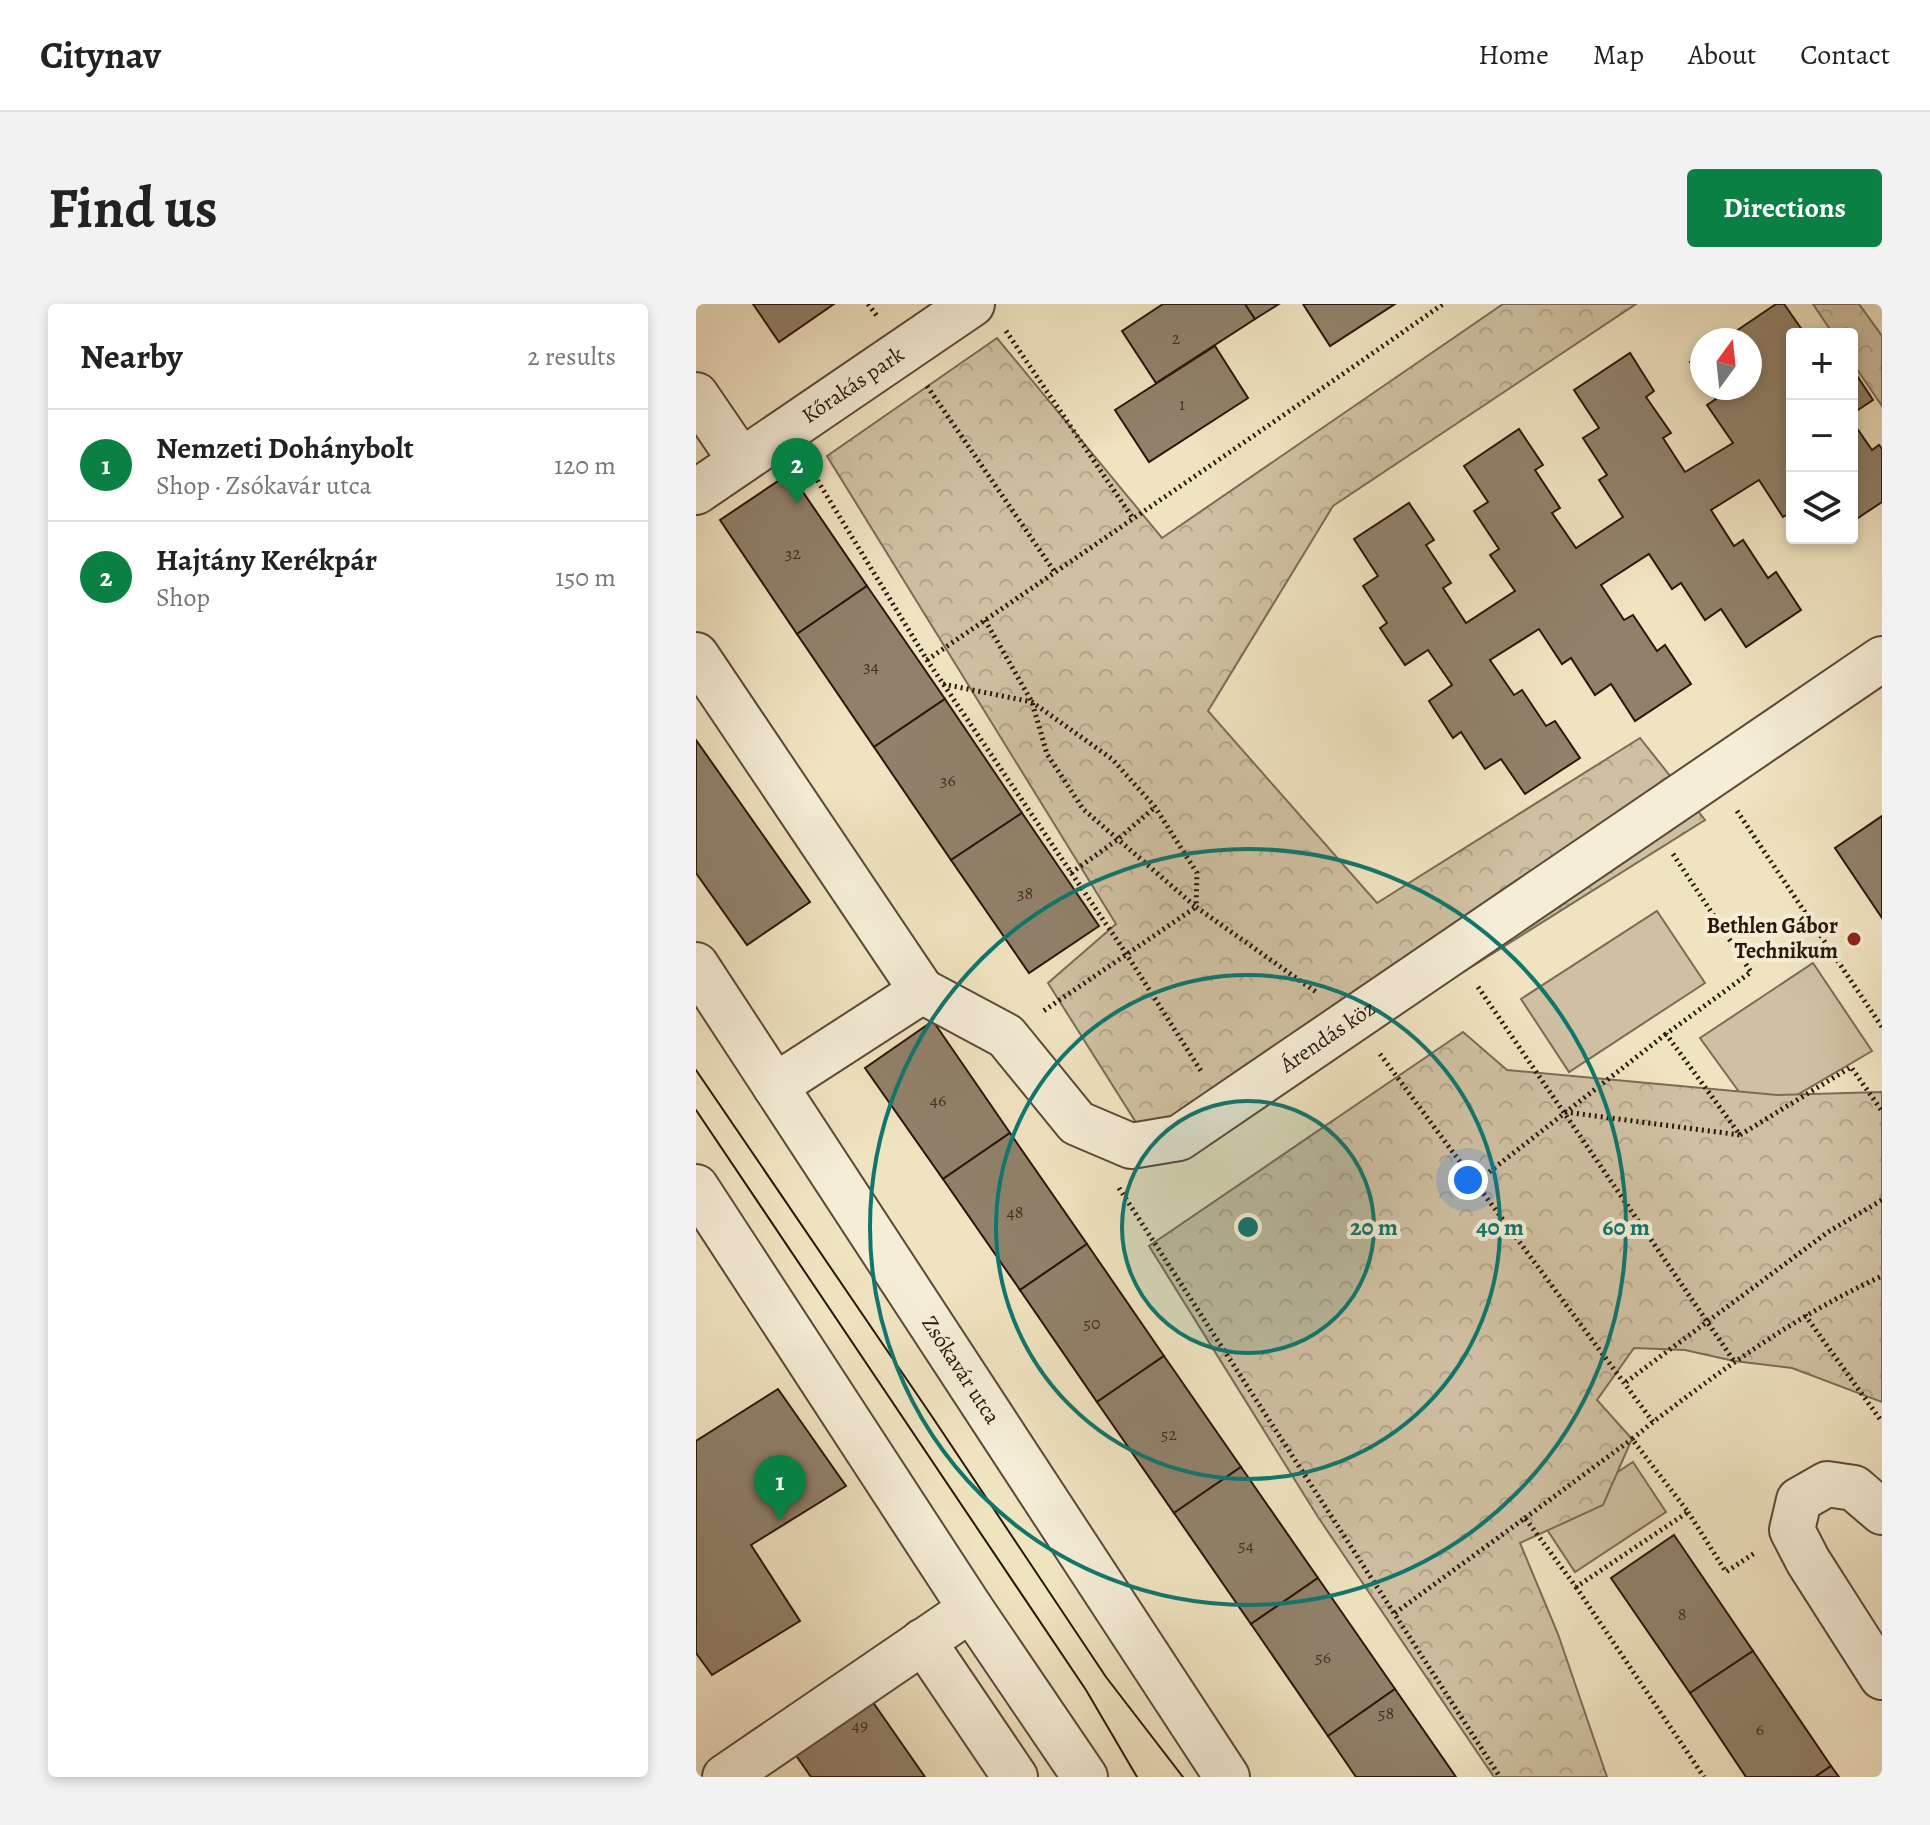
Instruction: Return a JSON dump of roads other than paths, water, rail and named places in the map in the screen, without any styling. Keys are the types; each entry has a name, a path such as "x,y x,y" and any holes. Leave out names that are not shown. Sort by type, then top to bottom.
{"street":[{"name":"Kőrakás park","path":"696,492 903,351 989,317"},
{"path":"696,395 741,461"},
{"path":"696,655 922,991 775,1086"},
{"name":"Árendás köz","path":"922,991 1006,1036 1077,1123 1131,1146 1179,1138 1882,659"},
{"name":"Zsókavár utca","path":"696,965 1227,1777"},
{"path":"696,1187 971,1609 1085,1777"},
{"path":"1882,1512 1854,1488 1827,1484 1799,1500 1792,1530 1808,1561 1882,1677"},
{"path":"725,1777 971,1609"},
{"path":"923,1641 1015,1777"}],"tram line":[{"path":"696,1070 1106,1677 1183,1777"},
{"path":"696,1110 1086,1690 1137,1777"}],"place":[{"name":"Hajtány Kerékpár","path":"797,504"},
{"name":"Bethlen Gábor Technikum","path":"1854,939"},
{"name":"Nemzeti Dohánybolt","path":"780,1521"}]}
